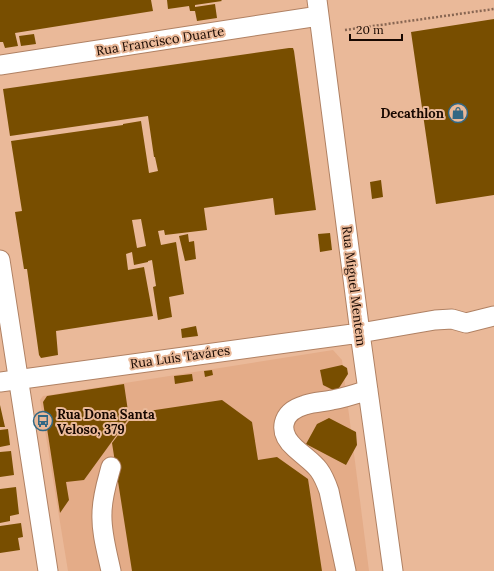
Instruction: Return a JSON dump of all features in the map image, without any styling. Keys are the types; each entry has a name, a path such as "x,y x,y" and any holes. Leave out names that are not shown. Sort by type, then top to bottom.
{"street":[{"name":"Rua Francisco Duarte","path":"0,65 318,8"},
{"name":"Rua Miguel Mentem","path":"318,8 360,333 393,571"},
{"path":"0,260 9,381 48,571"},
{"name":"Rua Luís Taváres","path":"9,381 360,333 435,320 452,319 466,323 494,316"},
{"path":"346,571 324,478 319,469 311,460 295,448 288,440 284,432 283,424 287,416 295,409 305,405 332,400 368,390"},
{"path":"111,467 105,488 102,514 105,547 111,571"}],"path":[{"path":"345,30 494,9"}],"shaded area":[{"path":"333,350 342,360 369,571 68,571 40,400 43,396"}],"building":[{"path":"0,0 151,0 153,11 15,33 18,46 5,48 3,42 0,42"},
{"path":"167,0 222,1 195,5 195,7 215,4 217,18 197,21 195,11 190,11 189,6 168,9"},
{"name":"Decathlon","path":"494,19 494,195 436,204 411,32"},
{"path":"34,34 36,44 21,46 19,36"},
{"path":"293,48 316,210 275,215 273,198 204,208 207,230 165,235 164,230 158,231 161,245 176,242 184,294 169,297 172,317 158,320 153,287 156,286 152,260 134,265 132,252 126,254 128,270 144,267 153,316 56,331 58,355 41,358 39,355 27,269 24,269 15,212 22,211 11,141 123,125 141,121 149,173 158,171 154,157 148,116 10,136 3,89","holes":["141,219 146,246 137,248 132,220"]},
{"path":"381,180 383,197 372,199 370,182"},
{"path":"330,233 332,250 320,252 318,234"},
{"path":"188,234 189,242 194,241 196,259 185,261 179,236"},
{"path":"196,326 198,336 182,338 181,329"},
{"path":"342,365 347,368 348,374 339,388 335,391 323,385 320,370"},
{"path":"212,370 213,375 205,377 204,371"},
{"path":"192,374 193,381 175,384 174,376"},
{"path":"124,384 129,418 84,480 66,482 69,500 60,513 43,402 47,396"},
{"path":"222,400 252,422 258,460 277,457 308,479 322,571 132,571 112,443 135,413"},
{"path":"0,405 5,427 0,427"},
{"path":"329,418 356,432 357,445 346,465 306,444 317,424"},
{"path":"8,429 10,445 0,447 0,430"},
{"path":"11,451 14,475 0,477 0,452"},
{"path":"16,487 19,514 10,516 10,521 0,523 0,489"},
{"path":"21,523 23,537 18,538 20,550 0,553 0,526"}],"place":[{"name":"Decathlon","path":"458,113"},
{"name":"Rua Dona Santa Veloso, 379","path":"43,421"}]}
